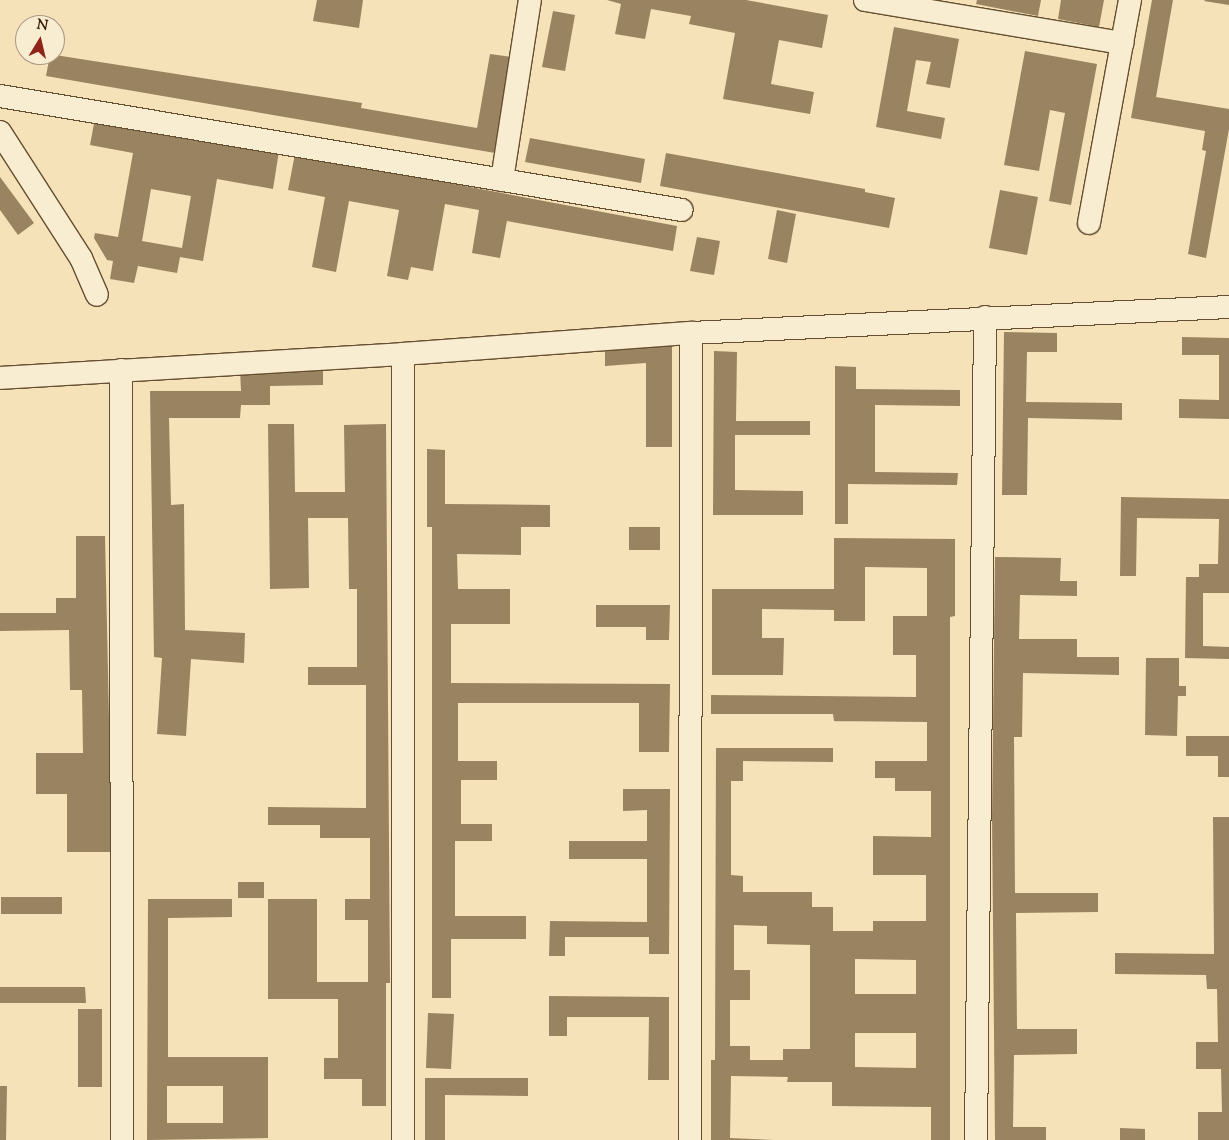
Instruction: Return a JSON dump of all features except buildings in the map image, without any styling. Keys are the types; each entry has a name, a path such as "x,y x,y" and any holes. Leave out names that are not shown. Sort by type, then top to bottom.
{"street":[{"path":"502,180 530,0"},
{"path":"865,0 953,7 1122,43"},
{"path":"1089,223 1130,0"},
{"path":"0,96 682,210"},
{"path":"0,132 81,258 97,294"},
{"path":"0,378 404,354 691,333 985,317 1229,307"},
{"path":"976,1140 985,317"},
{"path":"690,1140 691,333"},
{"path":"403,1140 404,354"},
{"path":"121,370 122,1140"}]}
